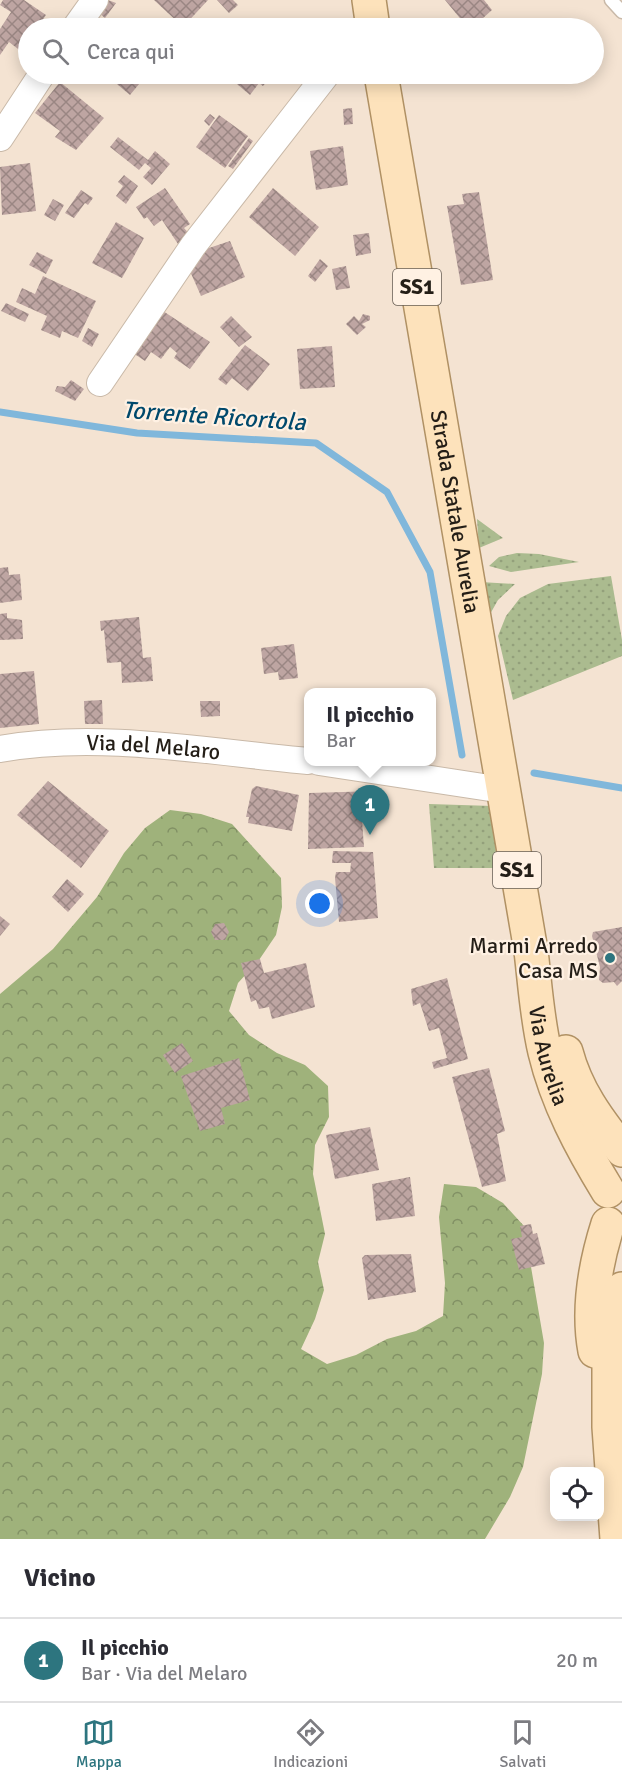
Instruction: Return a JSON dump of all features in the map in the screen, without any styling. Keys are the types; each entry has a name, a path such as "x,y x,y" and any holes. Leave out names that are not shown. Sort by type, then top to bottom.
{"main road":[{"name":"Strada Statale Aurelia","path":"383,84 531,951"},
{"name":"Via Aurelia","path":"531,951 556,1016 570,1068 592,1113 622,1150"},
{"name":"Via Aurelia","path":"531,951 545,1051 558,1096 580,1145 615,1184"},
{"path":"609,1427 593,1341 592,1312 596,1262 615,1231 604,1202 615,1184"},
{"path":"616,1539 609,1427 609,1358 616,1302 622,1289"}],"street":[{"path":"82,18 95,0"},
{"path":"0,138 35,84"},
{"path":"100,383 193,246 319,84"},
{"name":"Via del Melaro","path":"0,749 33,743 117,742 304,761"},
{"path":"345,766 503,790"}],"lane":[{"path":"611,0 622,12"}],"green space":[{"path":"477,519 503,538 479,548"},
{"path":"517,553 539,554 579,562 511,572 489,566 499,557"},
{"path":"611,576 622,640 622,656 513,700 498,636 506,616 520,598 548,584"},
{"path":"480,582 515,584 498,600 485,623"},
{"path":"429,804 493,806 497,868 434,868"},
{"path":"170,810 201,814 232,824 281,878 282,907 276,935 259,960 238,983 229,1011 249,1035 277,1053 305,1065 328,1086 329,1117 315,1145 313,1174 325,1234 318,1262 324,1290 315,1319 301,1349 327,1364 356,1355 387,1339 416,1331 443,1316 445,1283 439,1217 444,1184 476,1187 503,1203 524,1226 544,1343 542,1374 523,1467 510,1497 485,1539 0,1539 0,994 53,949 97,897 124,853 145,828"}],"building":[{"path":"3,0 24,0 46,15 44,18 18,18 18,49 9,42 0,55 0,29 11,12 0,5"},
{"path":"108,0 116,3 105,18 99,13"},
{"path":"154,0 208,0 191,18 173,18"},
{"path":"217,0 233,0 238,5 229,13"},
{"path":"445,0 484,0 492,10 483,18 460,18"},
{"path":"58,84 62,84 104,118 76,150 55,137 60,131 35,113"},
{"path":"117,84 139,84 130,95"},
{"path":"237,84 258,84 250,95"},
{"path":"352,108 353,124 344,125 343,109"},
{"path":"210,114 215,118 209,126 204,121"},
{"path":"219,115 248,136 225,168 196,147"},
{"path":"118,137 148,160 155,151 170,164 152,185 143,177 151,168 145,163 139,170 110,147"},
{"path":"249,138 253,141 233,169 228,166"},
{"path":"343,146 348,185 316,190 310,151"},
{"path":"30,163 36,211 2,215 0,167"},
{"path":"124,175 138,186 126,204 116,196 123,186 118,182"},
{"path":"165,188 190,224 184,228 192,237 180,247 162,220 154,226 147,217 144,219 136,207"},
{"path":"273,188 319,227 295,256 249,217"},
{"path":"81,190 93,198 88,205 85,203 74,218 65,213"},
{"path":"479,192 493,280 461,285 447,206 464,204 462,194"},
{"path":"53,199 64,205 55,221 44,215"},
{"path":"116,222 144,238 122,278 92,263"},
{"path":"369,233 371,253 356,256 353,235"},
{"path":"230,241 245,277 201,296 189,269 197,252"},
{"path":"37,252 53,260 46,274 29,265"},
{"path":"320,259 328,266 315,282 308,276"},
{"path":"346,266 350,288 336,290 332,269"},
{"path":"43,276 96,301 78,338 62,331 60,338 41,330 47,316 16,302 22,288 35,294"},
{"path":"6,303 29,314 25,322 1,311"},
{"path":"163,311 210,342 190,369 174,358 177,353 170,347 161,359 151,352 145,361 133,353"},
{"path":"363,314 370,316 370,320 362,324 366,327 357,335 346,324 354,316 359,321"},
{"path":"231,316 252,337 239,347 220,327"},
{"path":"88,328 99,334 92,347 82,341"},
{"path":"245,345 270,364 248,391 232,378 226,385 218,379"},
{"path":"332,346 335,387 300,389 297,349"},
{"path":"71,380 84,389 75,401 55,391 57,386 65,387"},
{"path":"8,567 9,575 20,574 22,600 0,603 0,568"},
{"path":"7,613 7,618 22,620 23,639 0,640 0,614"},
{"path":"139,617 143,658 151,657 153,681 122,683 121,662 107,663 104,630 101,631 100,621"},
{"path":"294,644 298,678 279,680 278,672 264,674 261,648"},
{"path":"34,671 39,724 0,728 0,674"},
{"path":"102,700 103,724 85,724 84,701"},
{"path":"200,701 220,701 220,716 201,717"},
{"path":"48,781 109,831 81,868 17,815"},
{"path":"256,786 299,795 292,831 248,823 249,817 246,817 252,789"},
{"path":"377,791 377,820 362,820 364,847 308,849 309,793"},
{"path":"333,851 373,852 378,918 339,922 336,872 350,872 351,863 332,863"},
{"path":"67,879 84,894 68,912 52,897"},
{"path":"0,916 10,924 0,936"},
{"path":"224,923 229,932 225,940 215,940 211,932 215,924"},
{"name":"Marmi Arredo Casa MS","path":"622,927 622,981 617,986 614,982 603,983 599,980 600,967 592,936 593,932"},
{"path":"260,959 264,973 306,963 315,1007 272,1019 269,1007 259,1009 256,1000 251,1002 241,963"},
{"path":"447,978 468,1059 434,1069 432,1062 447,1058 439,1028 429,1031 420,1003 413,1006 411,989"},
{"path":"182,1043 193,1061 175,1073 163,1055"},
{"path":"239,1058 250,1100 221,1108 225,1124 200,1131 181,1076"},
{"path":"489,1068 505,1131 497,1134 506,1181 482,1187 452,1077"},
{"path":"370,1127 379,1170 335,1179 326,1135"},
{"path":"410,1177 415,1216 376,1221 372,1184"},
{"path":"531,1224 533,1234 537,1233 545,1264 519,1270 511,1239 522,1237 520,1226"},
{"path":"411,1254 416,1292 368,1300 362,1258 365,1255"}],"waterway":[{"name":"Torrente Ricortola","path":"0,412 137,433 316,443 387,492 430,572 462,755"},
{"name":"Torrente Ricortola","path":"534,773 622,788"}],"place":[{"name":"Il picchio","path":"370,835"},
{"name":"Marmi Arredo Casa MS","path":"610,958"}]}
